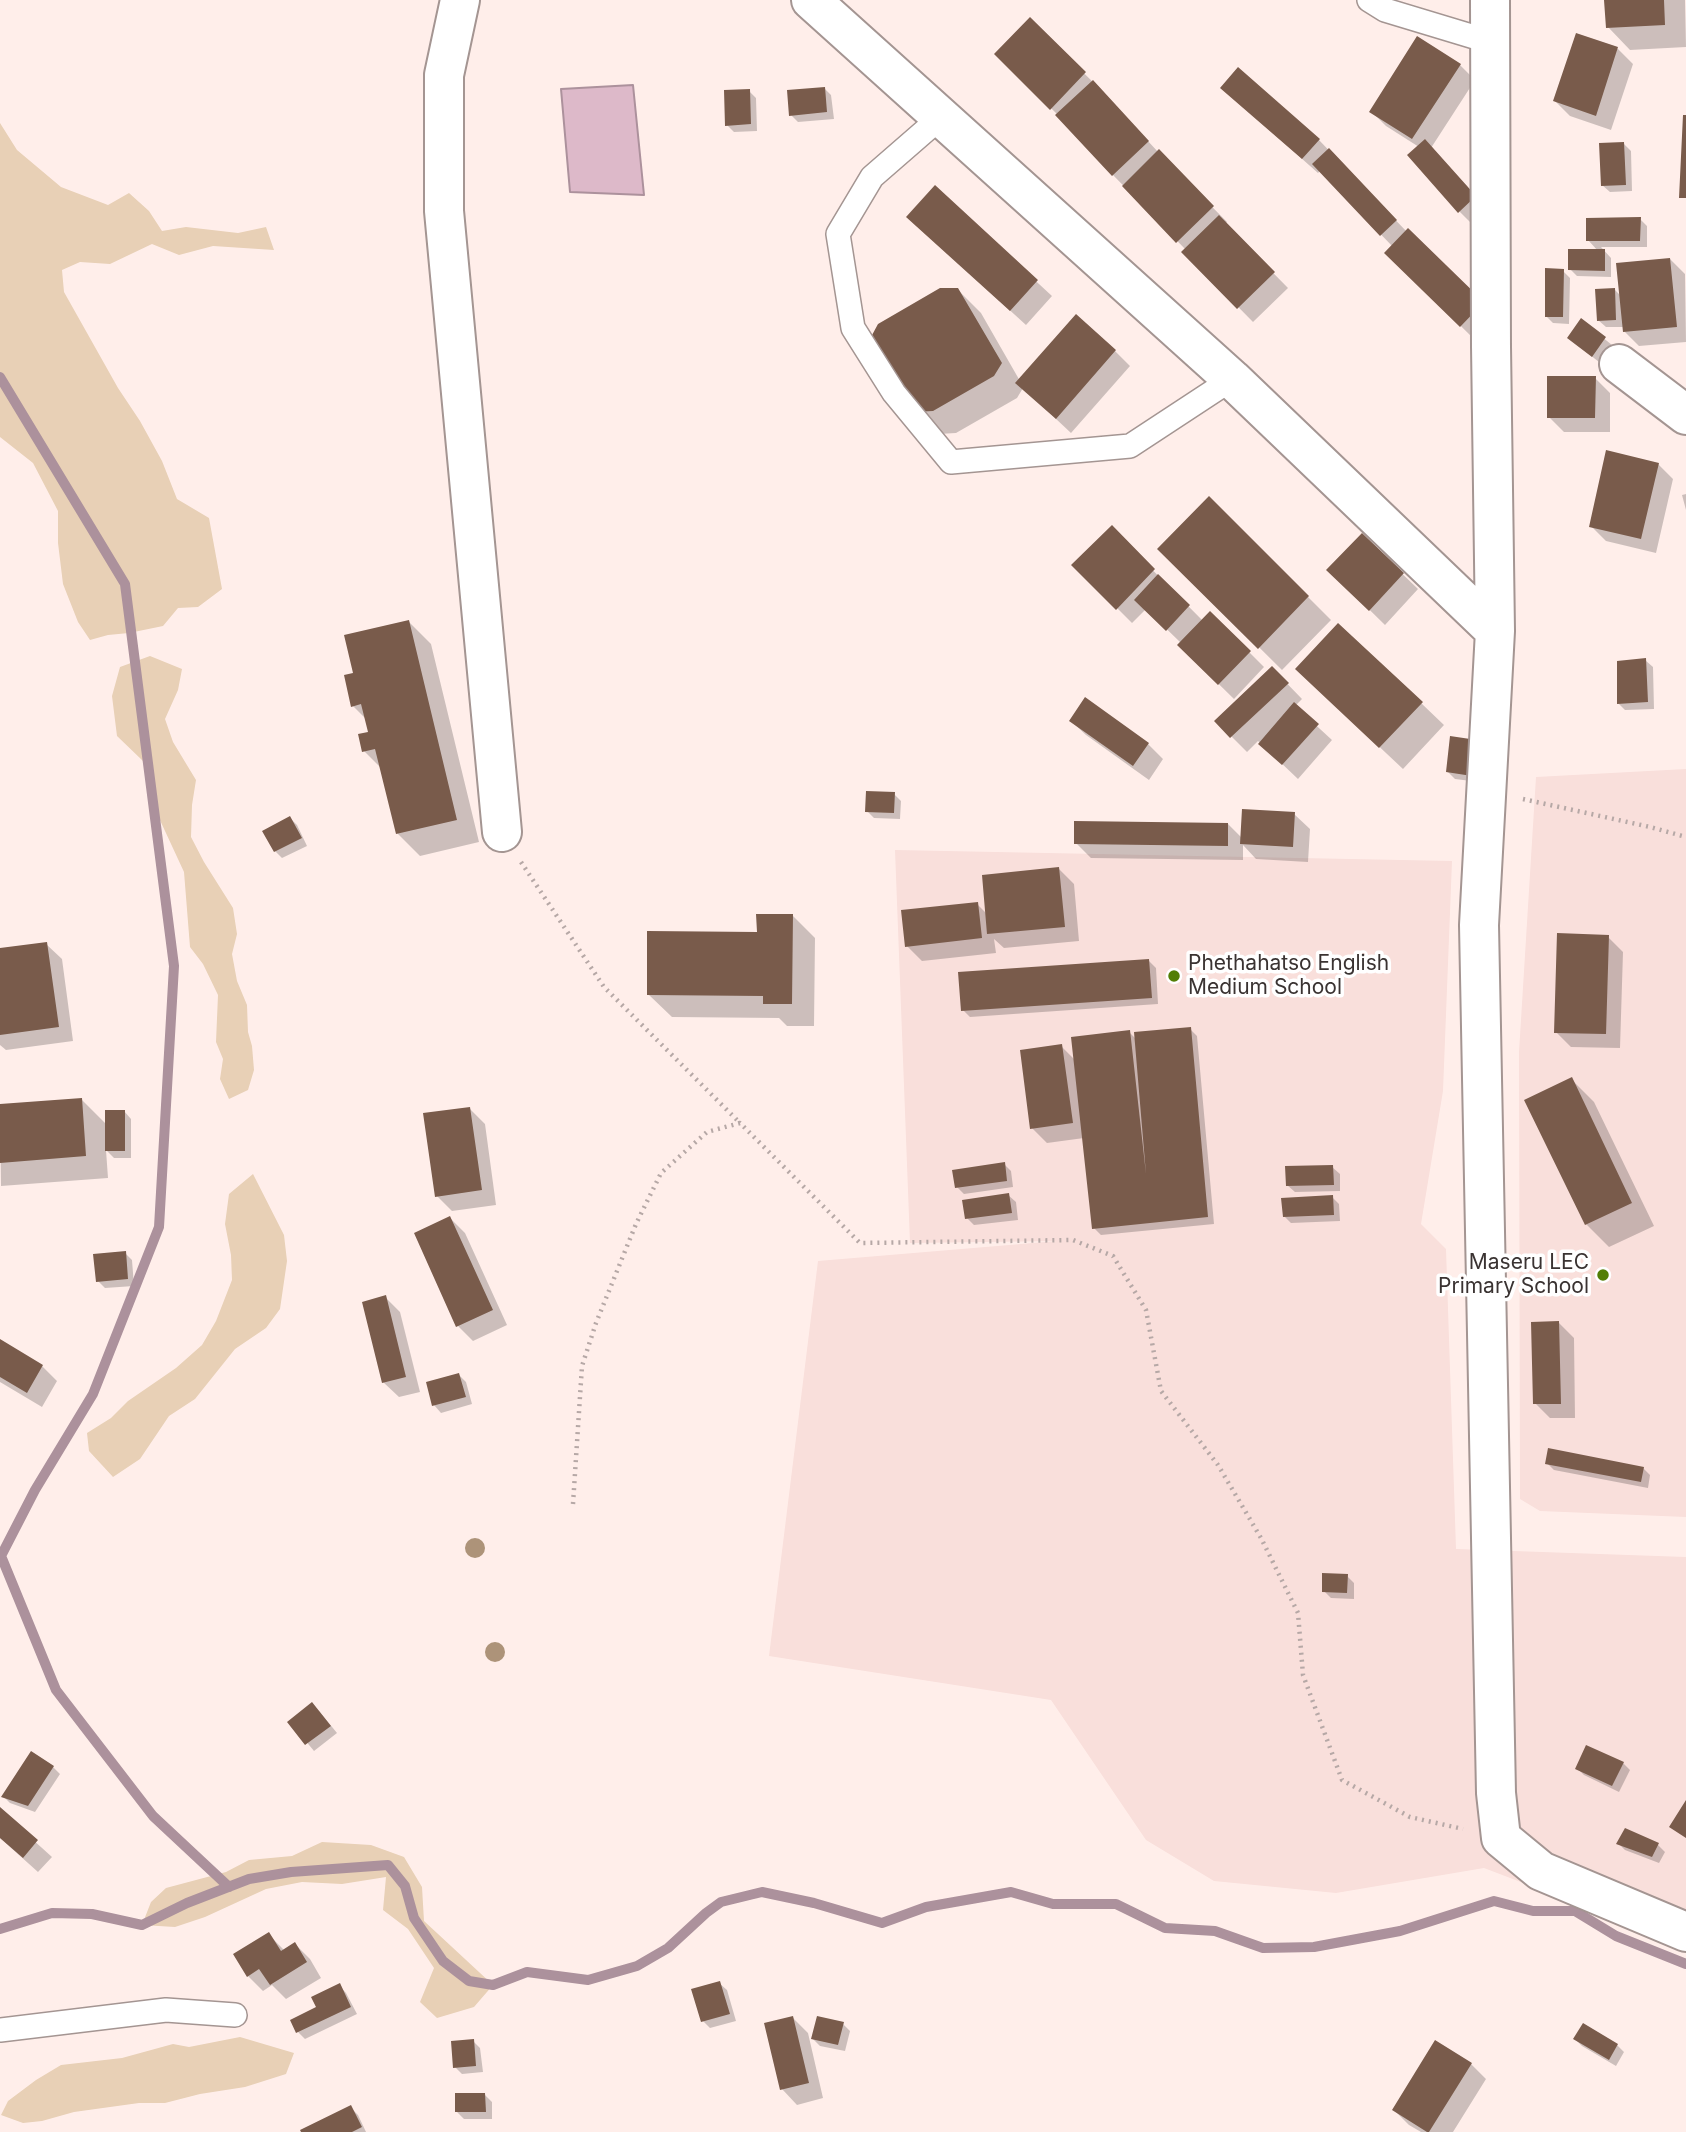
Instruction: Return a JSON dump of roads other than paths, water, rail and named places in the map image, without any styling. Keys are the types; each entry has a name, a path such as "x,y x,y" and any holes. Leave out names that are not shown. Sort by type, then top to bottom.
{"street":[{"path":"460,0 444,75 444,211 502,832"},
{"path":"811,0 1231,379 1495,631"},
{"path":"1490,0 1490,346 1495,631 1479,925 1496,1793 1501,1838 1541,1871 1686,1932"},
{"path":"1619,364 1686,415"}],"lane":[{"path":"1369,0 1385,10 1491,42"},
{"path":"941,117 872,177 838,234 853,328 894,393 951,462 1130,446 1231,379"},
{"path":"0,2030 166,2010 235,2015"}],"waterway":[{"path":"0,377 125,584 174,966 159,1227 93,1394 35,1490 1,1556 56,1690 153,1816 229,1887"},
{"path":"0,1929 52,1913 92,1914 142,1925 187,1903 249,1879 291,1872 388,1865 405,1886 414,1918 443,1961 469,1981 493,1985 527,1972 588,1980 637,1966 668,1948 721,1902 762,1892 814,1903 882,1923 926,1907 1011,1892 1053,1904 1116,1904 1165,1928 1215,1931 1263,1948 1314,1947 1400,1931 1494,1901 1533,1911 1575,1911 1616,1936 1686,1964"}],"place":[{"name":"Phethahatso English Medium School","path":"1174,976"},
{"name":"Maseru LEC Primary School","path":"1603,1275"}]}
